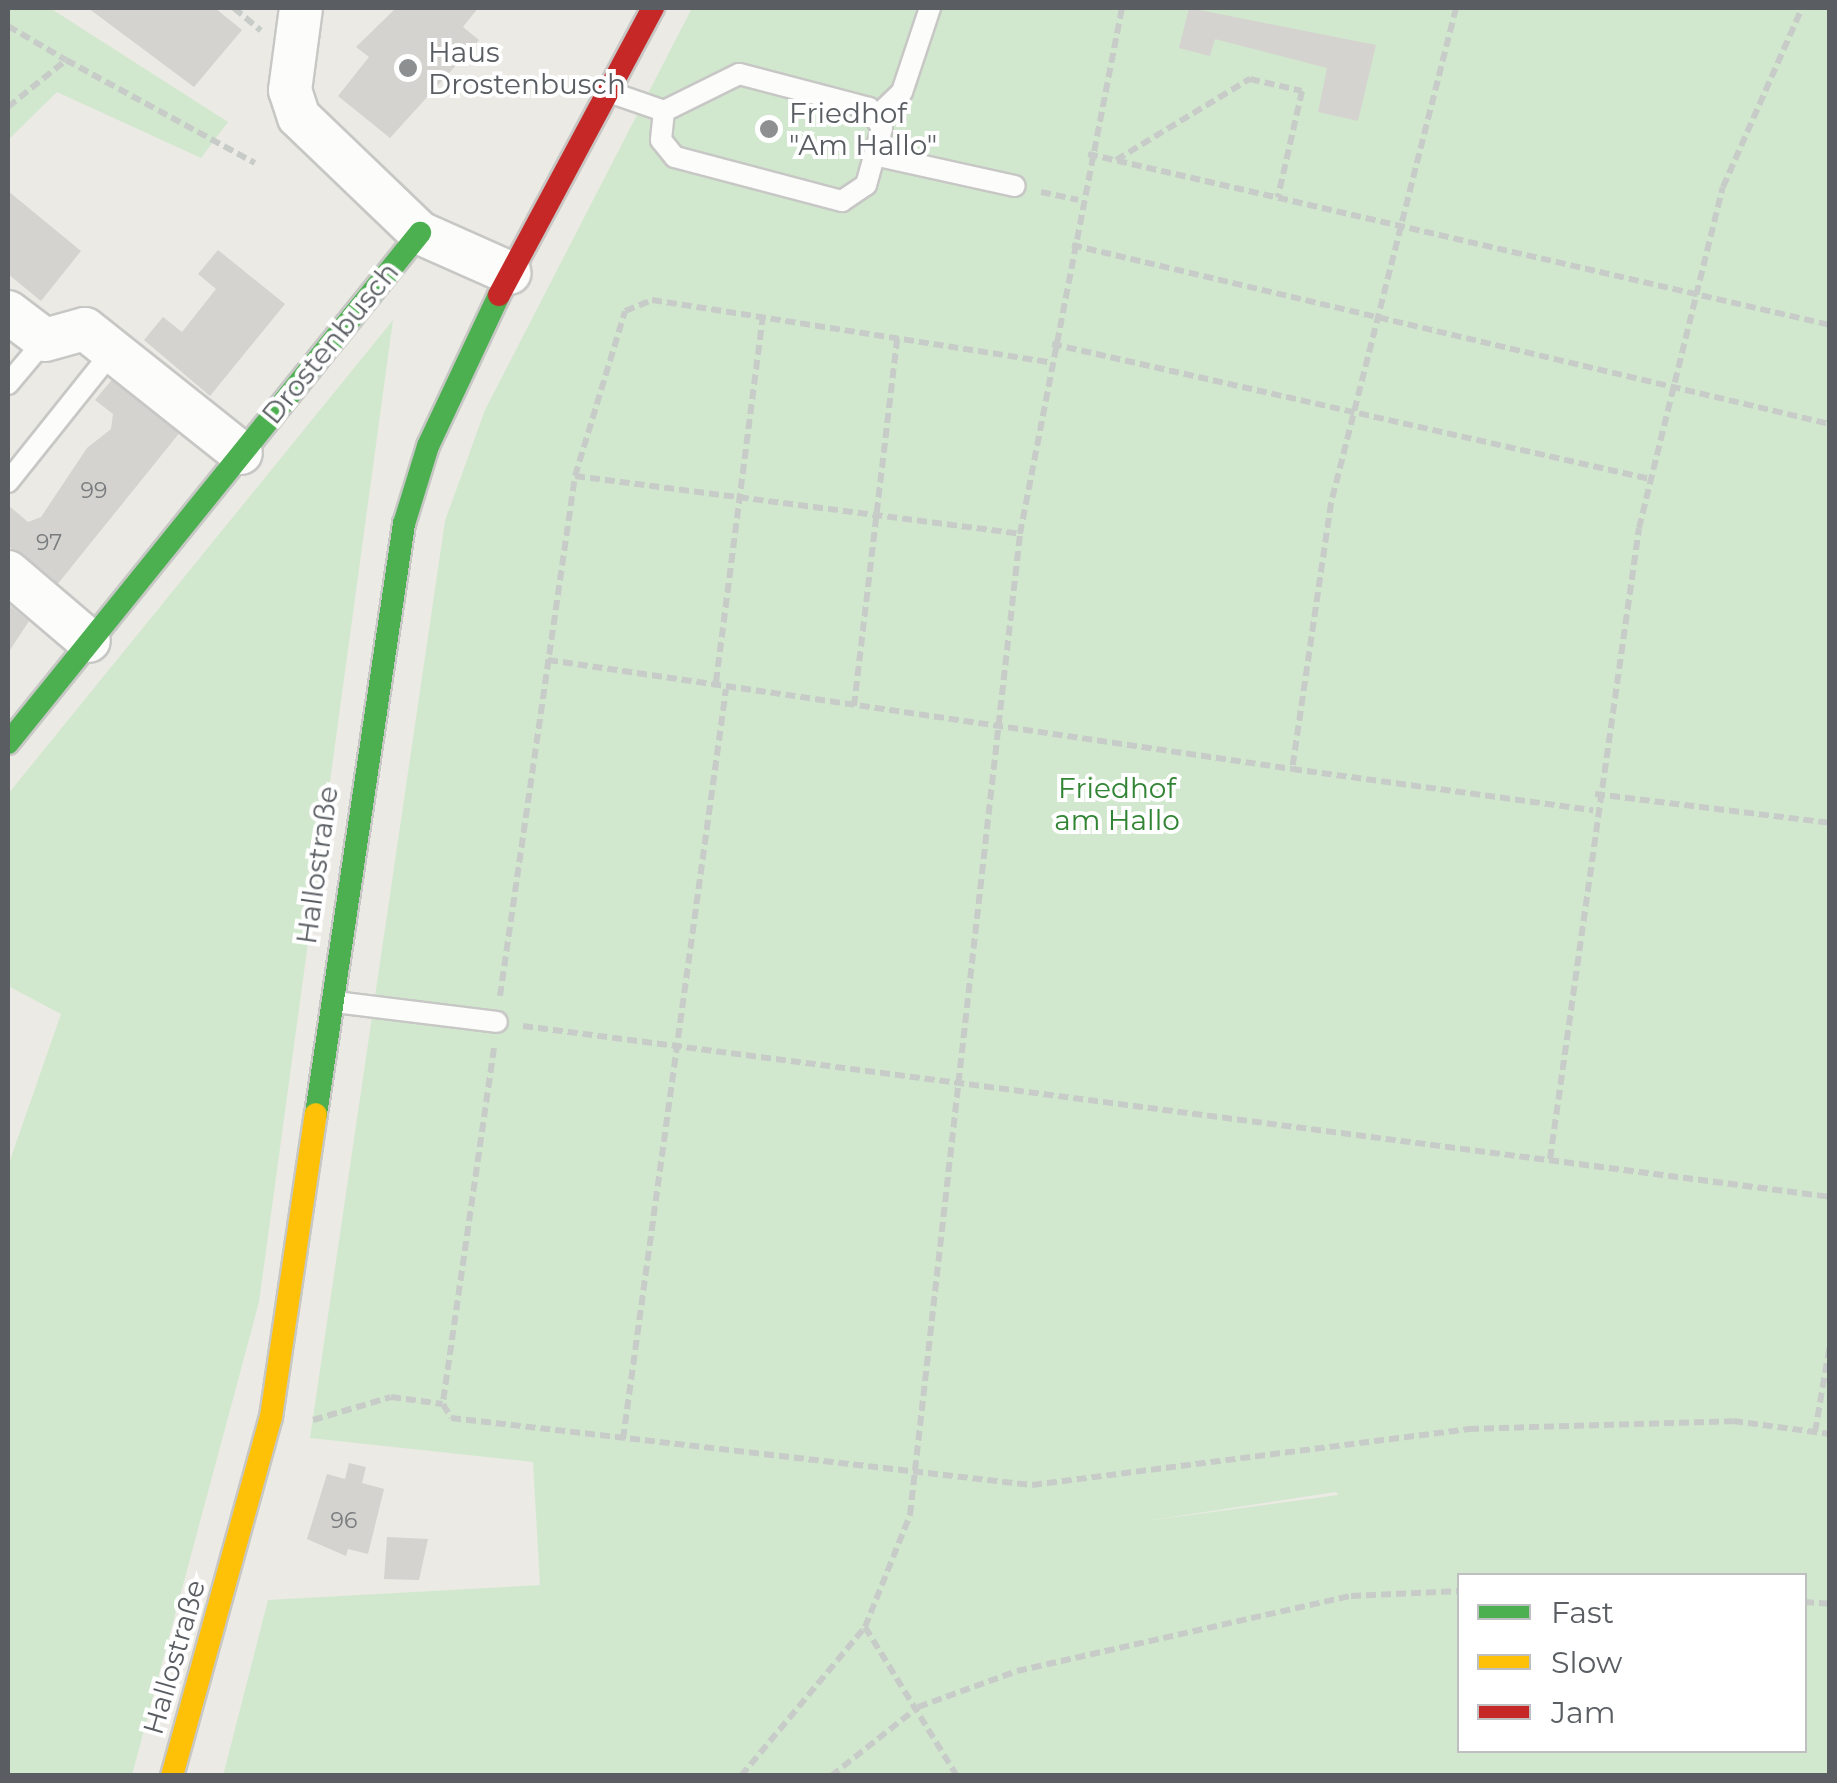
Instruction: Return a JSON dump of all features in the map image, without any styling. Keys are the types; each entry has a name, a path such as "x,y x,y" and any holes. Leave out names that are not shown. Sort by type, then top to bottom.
{"main road":[{"name":"Hallostraße","path":"172,1776 272,1418 328,1001 404,524 428,446 510,274 653,8"},
{"name":"Drostenbusch","path":"8,742 420,233"}],"street":[{"path":"301,8 290,90 299,117 420,233 510,274"},
{"path":"8,312 45,340 85,329 241,453"},
{"path":"8,572 90,640"}],"lane":[{"path":"664,112 661,140 676,157 842,200 866,185 878,115 902,92 930,8"},
{"path":"610,92 664,112 738,74 878,115"},
{"path":"874,155 1015,186"},
{"path":"8,384 45,340"},
{"path":"8,482 114,350"},
{"path":"328,1001 497,1022"}],"path":[{"path":"234,8 255,26"},
{"path":"741,1776 866,1627 905,1541 916,1476 1020,534 1078,200 1122,8"},
{"path":"1292,770 1353,412 1456,8"},
{"path":"1550,1160 1595,794 1650,480 1693,295 1750,114 1802,8"},
{"path":"8,26 255,163"},
{"path":"8,107 66,60"},
{"path":"1116,160 1250,79 1302,91 1278,197"},
{"path":"1088,154 1830,326"},
{"path":"1015,186 1078,200"},
{"path":"1071,244 1830,424"},
{"path":"1048,362 652,300 626,310 576,476 442,1404 451,1418 916,1476 1097,1482 1487,1428 1733,1421 1830,1434"},
{"path":"716,682 763,317"},
{"path":"854,706 897,339"},
{"path":"1052,344 1650,480"},
{"path":"576,476 1020,534"},
{"path":"548,660 716,682 726,689 996,731 1593,810"},
{"path":"622,1439 726,689"},
{"path":"1595,794 1830,823"},
{"path":"497,1022 1830,1197"},
{"path":"1816,1432 1830,1344"},
{"path":"272,1418 320,1420 391,1397 442,1404"},
{"path":"831,1776 918,1707 1017,1671 1269,1610 1457,1591"},
{"path":"866,1627 957,1776"}],"green space":[{"path":"8,8 50,8 228,122 201,158 57,92 8,140"},
{"name":"Friedhof am Hallo","path":"692,8 1829,8 1829,1775 223,1776 268,1600 540,1585 533,1462 310,1438 445,521 485,410","holes":["1336,1492 1338,1495 1146,1521"]},
{"path":"393,320 259,1302 132,1775 8,1775 8,1166 61,1014 8,986 8,794"}],"building":[{"path":"88,8 215,8 242,30 194,87"},
{"name":"Haus Drostenbusch","path":"396,8 478,8 463,27 479,40 390,138 338,96 369,57 356,47"},
{"path":"1189,8 1376,45 1358,121 1318,112 1327,68 1215,39 1210,56 1179,48"},
{"path":"8,191 81,251 41,301 8,274"},
{"path":"218,250 285,304 210,396 144,340 163,317 182,332 216,289 198,274"},
{"path":"115,376 181,431 56,586 8,546 8,505 28,522 41,517 87,448 111,429 113,414 95,400"},
{"path":"8,604 29,621 8,653"},
{"path":"349,1463 366,1467 362,1483 384,1489 368,1554 348,1549 346,1556 307,1539 327,1474 345,1479"},
{"path":"387,1537 428,1539 419,1580 384,1579"}],"traffic: fast":[{"path":"8,743 420,233"},
{"path":"316,1114 404,524 428,446 499,295"}],"traffic: slow":[{"path":"172,1776 271,1417 316,1114"}],"traffic: jam":[{"path":"499,295 653,8"}],"place":[{"name":"Haus Drostenbusch","path":"408,68"},
{"name":"Friedhof \"Am Hallo\"","path":"769,129"}]}
